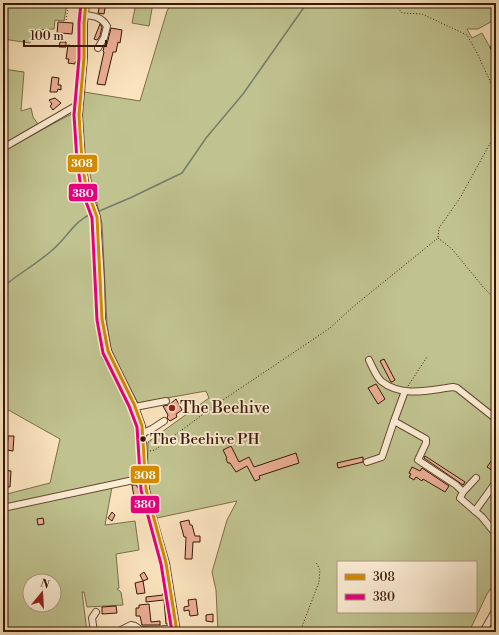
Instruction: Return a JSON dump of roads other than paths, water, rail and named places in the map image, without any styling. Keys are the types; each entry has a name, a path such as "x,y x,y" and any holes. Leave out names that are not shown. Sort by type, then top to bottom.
{"street":[{"path":"86,3 84,58 79,104 82,161 86,187 97,217 102,320 108,351 135,407 144,433 145,480 151,511 168,570 178,632"},
{"path":"85,15 98,17 103,20 107,26 104,38 98,48"},
{"path":"3,148 79,104"},
{"path":"368,360 380,380 405,392 453,387 457,388 496,419"},
{"path":"366,462 382,456 405,392"},
{"path":"135,407 166,401"},
{"path":"144,433 164,421"},
{"path":"394,421 425,438 426,443 418,460 456,485 463,492"},
{"path":"476,478 463,492 460,498 475,511 495,533"},
{"path":"3,508 129,481 145,480"},
{"path":"475,511 496,482"},
{"path":"483,632 496,609"},
{"path":"94,632 92,618 96,612"},
{"path":"117,632 131,624 141,630 169,629"}],"waterway":[{"path":"97,212 182,173 206,138 243,94 307,3"},
{"path":"3,287 44,257 56,247 75,225 86,216 93,213"}],"place":[{"name":"The Beehive","path":"172,408"},
{"name":"The Beehive PH","path":"143,439"}]}
